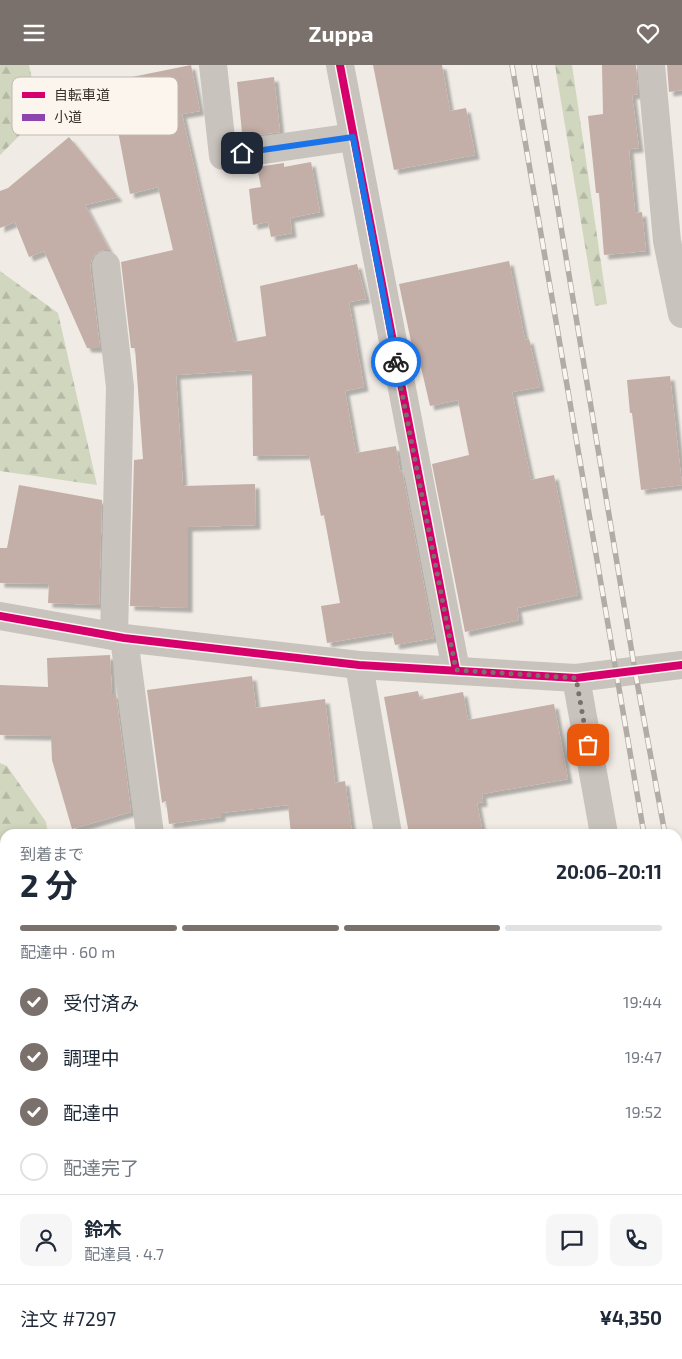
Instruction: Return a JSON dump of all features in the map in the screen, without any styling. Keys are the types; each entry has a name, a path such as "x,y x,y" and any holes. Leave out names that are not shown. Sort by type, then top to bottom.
{"street":[{"path":"214,65 223,156 353,137"},
{"path":"340,65 456,670"},
{"path":"651,65 670,141 675,240 682,314"},
{"path":"106,265 120,387 119,637 149,829"},
{"path":"0,616 119,637 359,665 576,678 682,665"},
{"path":"359,665 387,829"},
{"path":"576,678 603,829"}],"green space":[{"path":"0,65 29,65 32,77 12,77 12,135 20,135 0,155"},
{"path":"555,65 572,65 607,304 595,306"},
{"path":"0,271 58,313 97,485 0,471"},
{"path":"0,763 7,766 46,822 47,829 0,829"}],"building":[{"path":"191,65 200,111 182,114 234,342 266,336 260,286 357,264 366,299 349,302 364,387 345,391 356,453 396,446 434,638 395,645 392,632 327,643 321,606 340,603 324,515 321,516 309,455 253,456 252,370 176,375 183,486 255,484 256,525 188,527 188,608 130,606 134,460 143,459 135,348 131,348 121,262 173,250 158,187 130,194 119,135 178,135 178,77 132,77"},
{"path":"373,65 442,65 450,111 466,108 475,155 394,170"},
{"path":"602,65 636,65 638,94 632,95 639,148 629,149 635,213 642,212 646,251 604,255 599,193 596,193 588,116 603,114"},
{"path":"667,65 682,65 682,90 669,92"},
{"path":"274,77 280,132 251,136 251,132 242,133 237,82"},
{"path":"69,137 118,197 85,205 109,250 96,253 92,258 90,266 100,348 87,348 44,251 29,257 15,222 0,228 0,191 8,188"},
{"path":"311,162 320,212 290,218 292,233 271,237 268,222 253,225 249,189 261,187 257,167 284,163 284,167"},
{"path":"509,261 525,340 529,339 540,387 512,392 531,480 554,475 578,595 517,608 519,620 465,632 432,464 469,455 458,400 430,406 417,350 413,351 399,284"},
{"path":"670,376 682,485 641,490 627,380"},
{"path":"19,485 102,500 99,605 48,603 49,584 0,583 0,548 7,548"},
{"path":"110,655 112,694 116,694 131,812 72,829 52,760 51,736 0,735 0,685 48,687 47,658"},
{"path":"252,676 256,708 325,699 335,783 345,781 352,829 290,829 288,805 221,813 221,817 169,824 166,801 162,803 147,690"},
{"path":"418,691 420,700 463,692 468,720 554,704 568,779 482,794 483,802 477,803 482,829 408,829 384,697"}],"railway":[{"path":"512,65 643,829"},
{"path":"534,65 635,671 664,829"}],"cycle path":[{"path":"340,65 456,670"},
{"path":"0,616 124,638 359,665 576,678 682,665"}],"way so far":[{"path":"396,362 456,670 576,678 588,745"}],"route":[{"path":"242,153 353,137 396,362"}]}
